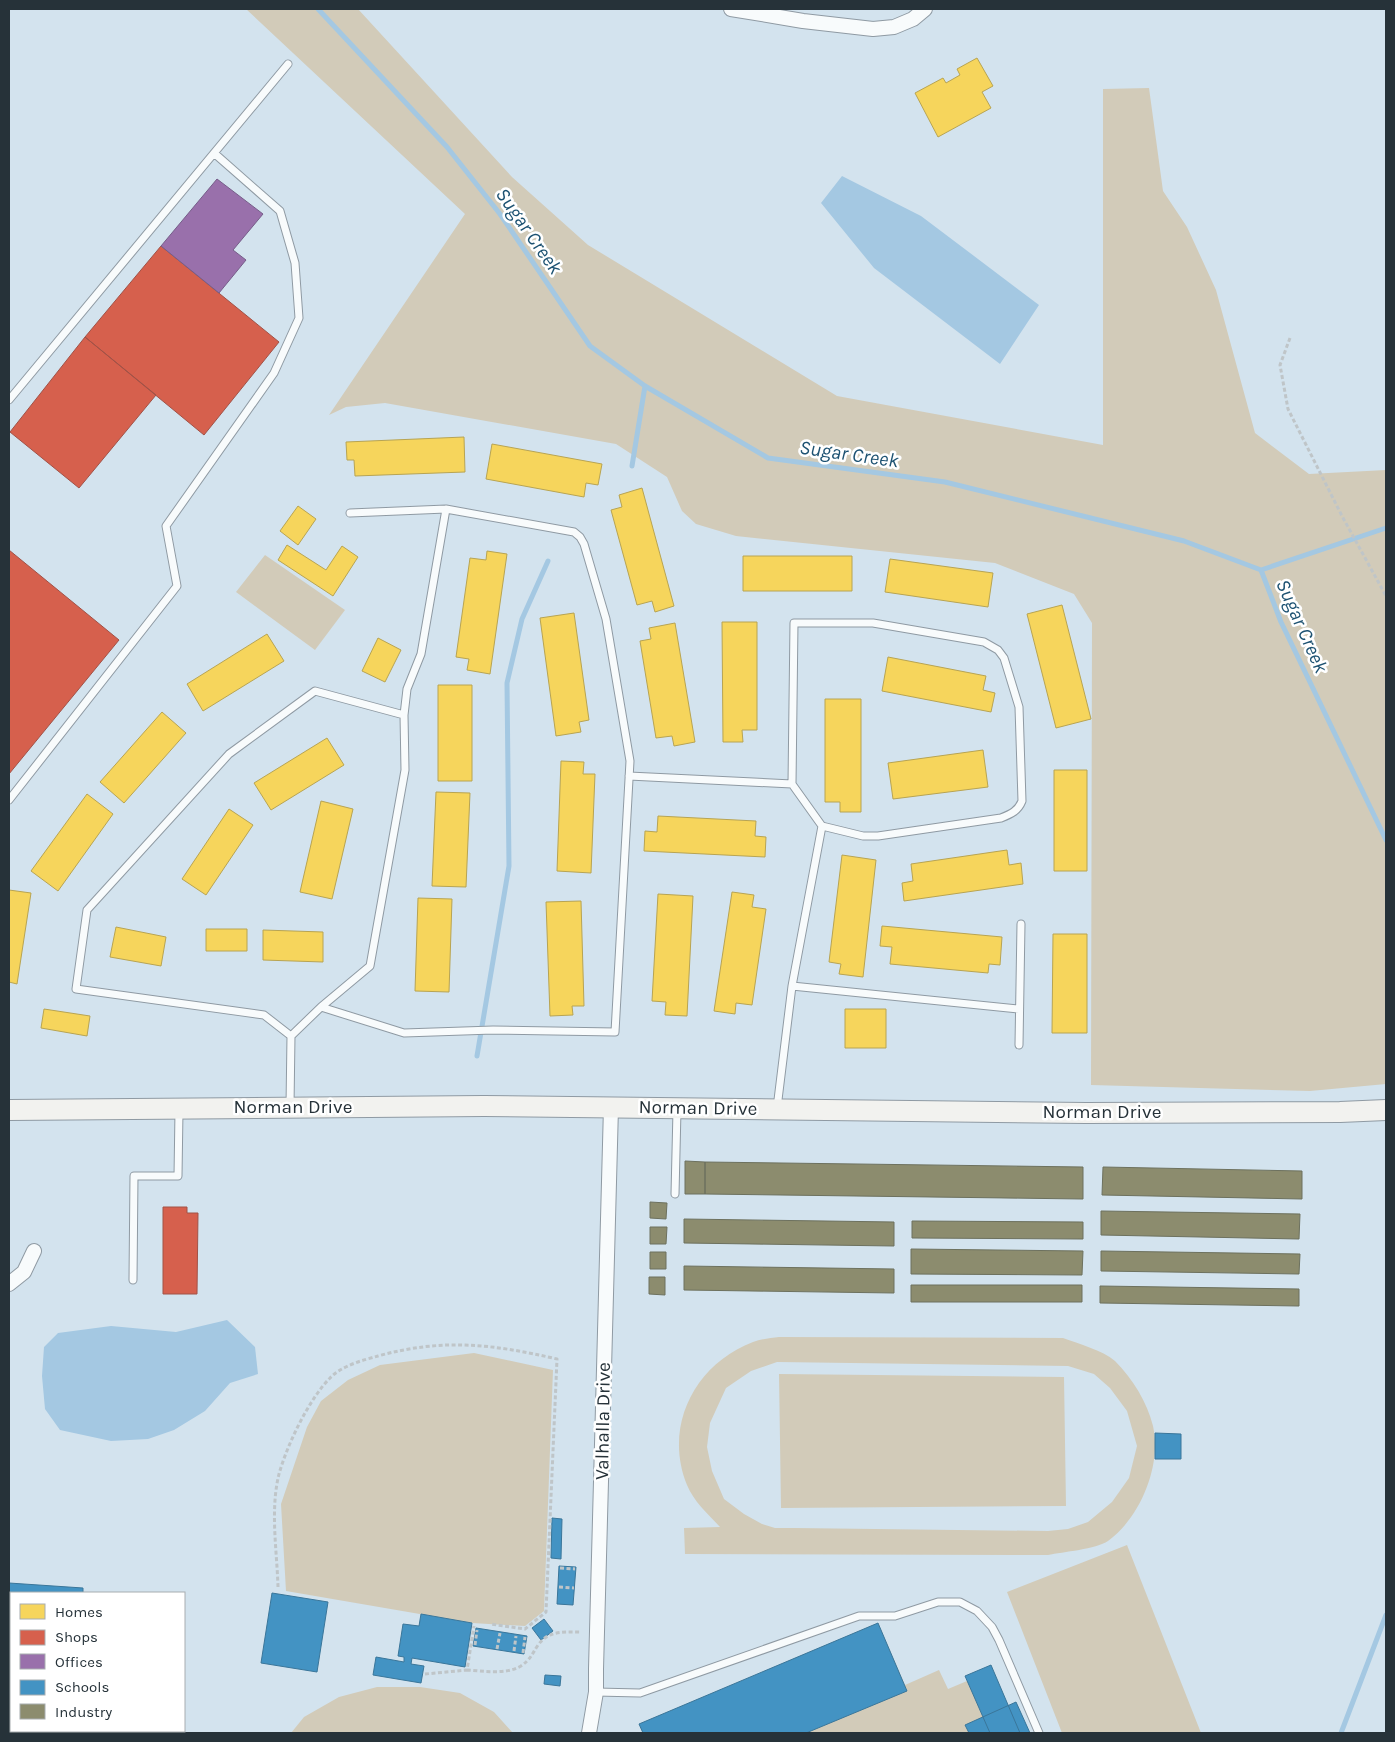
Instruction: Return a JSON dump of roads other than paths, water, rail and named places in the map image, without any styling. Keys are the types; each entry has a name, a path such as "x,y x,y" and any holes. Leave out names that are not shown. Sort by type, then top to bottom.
{"street":[{"path":"731,9 803,21 873,29 894,27 914,19 925,9"},
{"name":"Norman Drive","path":"9,1110 290,1107 611,1107 1086,1113 1340,1112 1386,1110"},
{"name":"Valhalla Drive","path":"590,1733 596,1692 611,1107"},
{"path":"9,1284 24,1272 34,1252"}],"lane":[{"path":"9,400 288,64"},
{"path":"9,800 177,586 166,526 274,373 298,318 295,263 280,211 214,153"},
{"path":"290,1107 291,1036 321,1007 370,966 405,770 404,715 407,689 421,654 446,509"},
{"path":"321,1007 404,1033 493,1030 615,1032 630,761 606,619 584,544 574,532 446,509 350,513"},
{"path":"794,623 873,623 984,642 998,650 1004,658 1020,707 1022,801 1019,808 1001,818 878,836 863,836 822,826 792,784 794,623"},
{"path":"291,1036 264,1015 76,989 87,910 229,754 315,691 404,715"},
{"path":"630,776 792,784"},
{"path":"777,1109 792,986 822,826"},
{"path":"1019,1045 1022,924"},
{"path":"792,986 1020,1009"},
{"path":"133,1280 134,1176 178,1176 180,1108"},
{"path":"675,1194 677,1108"},
{"path":"596,1692 640,1693 859,1616 895,1616 938,1602 960,1602 977,1611 992,1627 1039,1733"}],"water":[{"path":"842,176 921,216 1039,305 1000,364 874,268 821,203"},
{"path":"227,1320 255,1347 258,1374 230,1383 205,1411 174,1430 148,1439 111,1441 60,1430 45,1409 42,1376 44,1347 58,1333 111,1326 176,1332"}],"waterway":[{"name":"Sugar Creek","path":"318,9 447,147 500,214 590,346 645,386 768,458 945,482 1184,541 1261,570 1281,622 1386,840"},
{"path":"632,466 645,386"},
{"path":"1261,570 1386,528"},
{"path":"477,1056 509,866 507,683 522,619 548,561"},
{"path":"1341,1733 1386,1615"}]}
